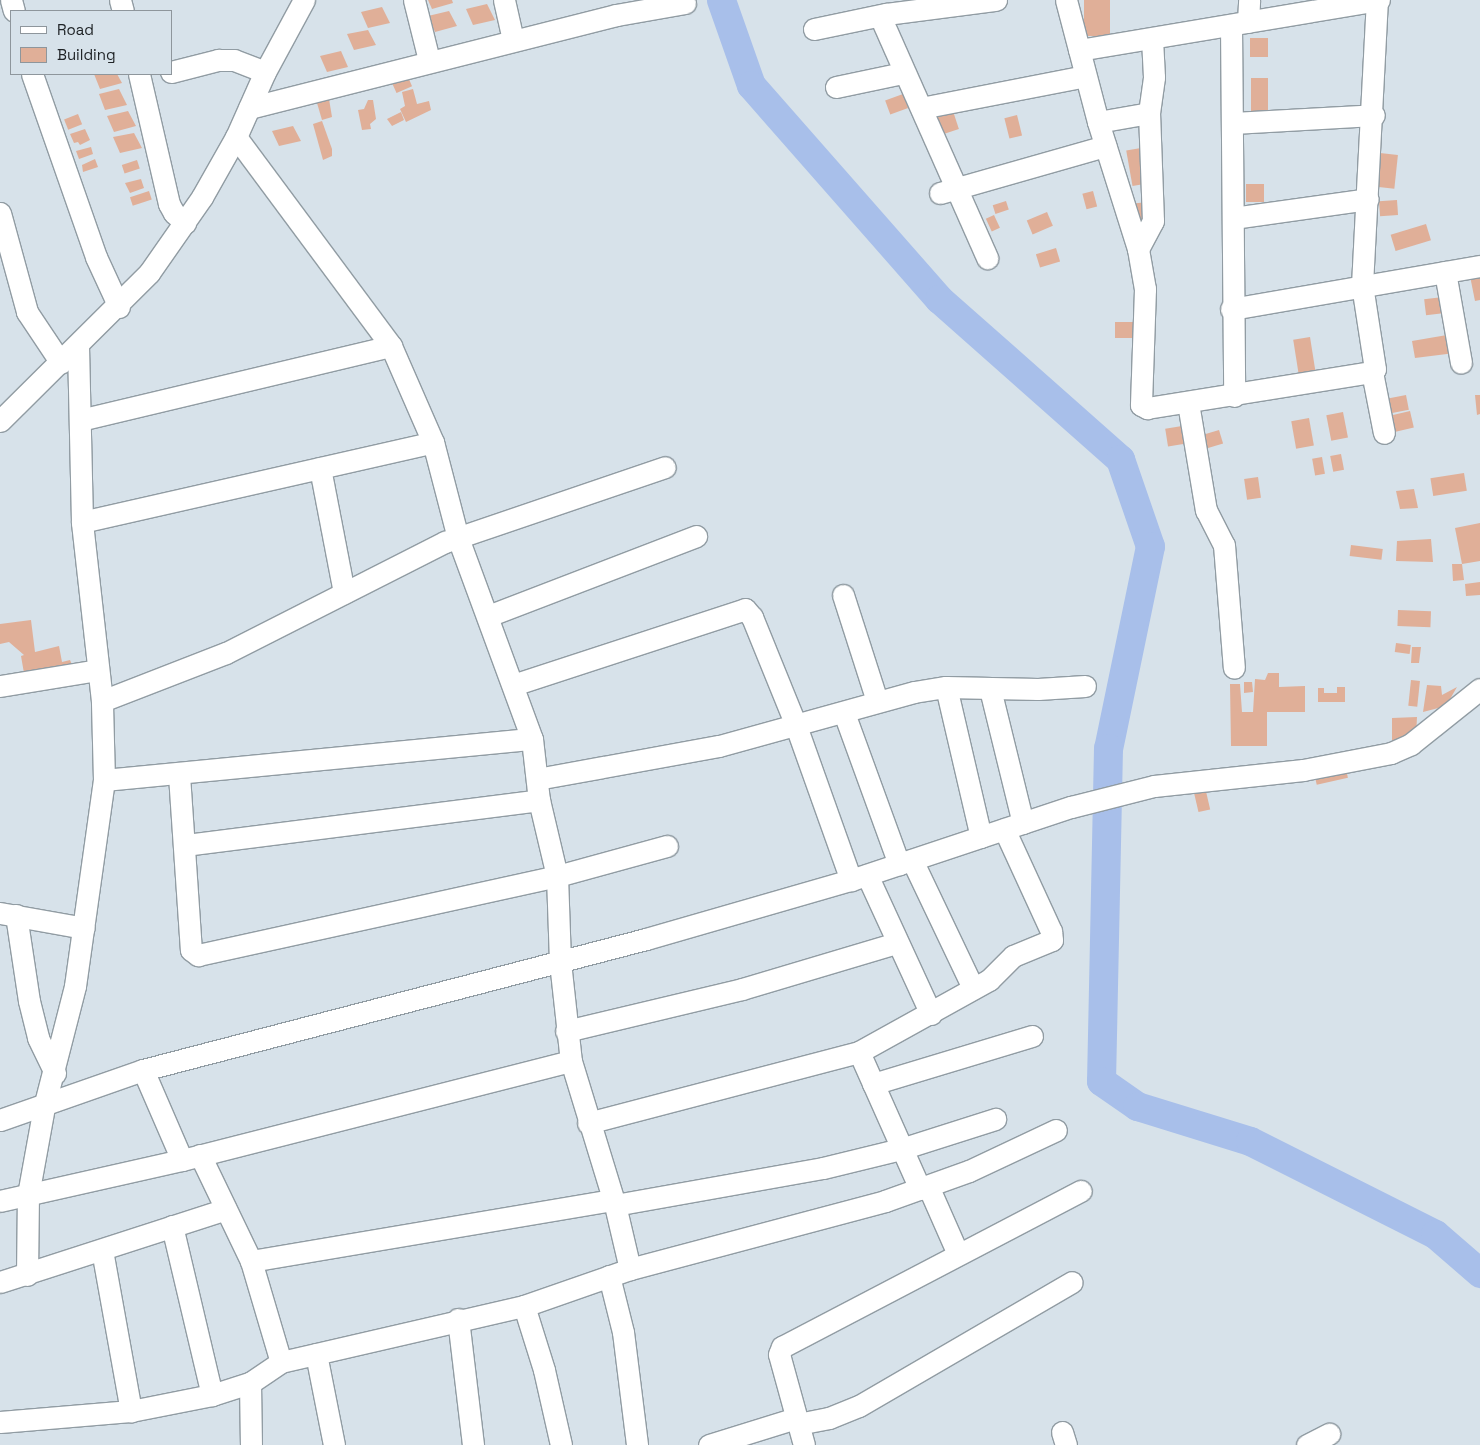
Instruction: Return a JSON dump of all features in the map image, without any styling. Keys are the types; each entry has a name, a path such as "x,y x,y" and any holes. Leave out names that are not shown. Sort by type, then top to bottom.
{"street":[{"path":"0,421 119,307 149,273 185,222 236,137 265,72 304,0"},
{"path":"414,0 429,60"},
{"path":"504,0 513,40"},
{"path":"814,29 867,11 996,0"},
{"path":"1066,0 1098,122 1138,249 1145,289 1141,404 1147,408 1188,403 1372,372"},
{"path":"1234,396 1232,309 1233,124 1239,24 1249,0"},
{"path":"1079,50 1239,24 1333,3 1378,0 1374,115 1362,285 1375,361 1372,372 1384,433"},
{"path":"249,108 429,60 513,40 614,7 685,3"},
{"path":"867,11 903,73 920,108 948,191 986,258"},
{"path":"1138,249 1153,221 1149,113 1154,77 1152,39"},
{"path":"172,72 226,60 265,72"},
{"path":"836,87 903,73"},
{"path":"32,75 96,257 119,307"},
{"path":"156,75 139,77 169,204 174,214 185,222"},
{"path":"920,108 1085,76"},
{"path":"1098,122 1149,113"},
{"path":"1233,124 1374,115"},
{"path":"236,137 391,346 433,442 458,538 532,739 539,800 557,876 560,962 566,1032 571,1061 588,1123 614,1202 630,1269"},
{"path":"948,191 1105,146"},
{"path":"1233,218 1368,200"},
{"path":"0,213 27,312 61,363"},
{"path":"1232,309 1480,266"},
{"path":"1445,272 1461,363"},
{"path":"80,420 391,346"},
{"path":"27,1275 28,1195 44,1107 55,1073 84,928 104,780 102,701 82,522 78,347"},
{"path":"1188,403 1206,510 1224,545 1234,668"},
{"path":"82,522 433,442"},
{"path":"102,701 226,653 458,538 665,466"},
{"path":"320,468 344,593"},
{"path":"488,616 696,536"},
{"path":"843,595 877,701"},
{"path":"512,685 745,609 752,618 859,877 896,943 931,1014"},
{"path":"0,686 98,670"},
{"path":"538,779 719,746 795,723 844,713 877,701 946,687 990,689 1085,686"},
{"path":"946,687 981,837"},
{"path":"588,1123 859,1052 872,1042 931,1014 989,980 1013,956 1052,940 1054,936 1014,826 990,689"},
{"path":"0,1120 44,1107 143,1070 560,962 859,877 1071,807 1154,786 1303,770 1391,753 1411,744 1480,689"},
{"path":"844,713 906,862 973,988"},
{"path":"104,780 179,775 532,739"},
{"path":"179,775 191,950 198,955 557,876 667,846"},
{"path":"185,845 539,800"},
{"path":"55,1073 47,1063 36,1029 8,914 84,928"},
{"path":"566,1032 751,987 896,943"},
{"path":"873,1084 1032,1036"},
{"path":"859,1052 901,1149 924,1187 958,1254"},
{"path":"0,1201 191,1157 571,1061"},
{"path":"143,1070 191,1157 226,1209 250,1261 281,1362"},
{"path":"250,1261 771,1178 901,1149 995,1119"},
{"path":"0,1422 131,1411 212,1395 250,1383 281,1362 458,1319 524,1306 630,1269 876,1204 924,1187 1056,1130"},
{"path":"804,1445 778,1354 782,1346 1081,1191"},
{"path":"0,1282 27,1275 226,1209"},
{"path":"172,1226 212,1395"},
{"path":"102,1250 131,1411"},
{"path":"609,1276 623,1332 636,1445"},
{"path":"718,1444 797,1421 829,1418 859,1406 1072,1282"},
{"path":"524,1306 544,1370 560,1445"},
{"path":"458,1319 474,1445"},
{"path":"316,1354 334,1445"},
{"path":"250,1383 251,1445"},
{"path":"1307,1445 1329,1434"}],"building":[{"path":"428,0 452,0 453,3 432,9"},
{"path":"1084,0 1110,0 1110,36 1084,36"},
{"path":"487,4 495,20 473,25 466,9"},
{"path":"382,7 390,23 368,28 361,12"},
{"path":"449,11 457,26 435,32 428,16"},
{"path":"368,30 376,45 354,50 347,34"},
{"path":"1250,38 1268,38 1268,57 1250,57"},
{"path":"341,51 348,67 327,72 320,56"},
{"path":"94,75 118,75 122,83 100,89"},
{"path":"408,77 412,86 397,93 392,84"},
{"path":"1251,78 1268,78 1268,112 1251,112"},
{"path":"119,89 127,105 105,110 99,94"},
{"path":"413,89 417,104 429,101 431,110 406,122 400,109 405,106 402,92"},
{"path":"903,94 908,108 890,115 885,100"},
{"path":"329,99 332,117 322,120 317,103"},
{"path":"368,100 373,100 376,119 370,124 371,129 362,130 358,110 364,109"},
{"path":"128,111 136,126 114,132 107,116"},
{"path":"953,111 959,129 937,136 931,118"},
{"path":"401,112 404,120 392,126 387,119"},
{"path":"78,114 82,124 68,130 64,120"},
{"path":"1017,115 1022,135 1009,139 1004,118"},
{"path":"322,121 332,149 332,156 323,160 313,124"},
{"path":"293,126 301,141 279,146 272,131"},
{"path":"85,129 90,140 80,145 78,142 74,143 70,134"},
{"path":"134,133 142,148 120,153 113,137"},
{"path":"91,147 93,154 79,159 76,151"},
{"path":"1141,148 1147,183 1132,186 1126,151"},
{"path":"1380,153 1398,155 1394,189 1376,187"},
{"path":"95,159 98,167 83,172 82,165"},
{"path":"137,160 140,169 125,174 122,165"},
{"path":"141,179 144,188 130,193 125,183"},
{"path":"1246,184 1264,184 1264,202 1246,202"},
{"path":"149,191 152,200 133,206 130,197"},
{"path":"1093,191 1097,206 1087,209 1082,194"},
{"path":"1397,200 1398,215 1380,216 1379,201"},
{"path":"1006,201 1009,210 995,214 993,205"},
{"path":"1147,202 1150,225 1137,226 1134,204"},
{"path":"1047,212 1053,226 1033,234 1027,221"},
{"path":"994,215 1000,228 992,231 986,219"},
{"path":"1426,224 1431,240 1396,251 1391,235"},
{"path":"1056,248 1060,261 1040,268 1036,254"},
{"path":"1480,274 1480,300 1475,301 1470,276"},
{"path":"1443,297 1445,313 1426,315 1424,299"},
{"path":"1115,322 1138,322 1138,338 1115,338"},
{"path":"1447,335 1455,353 1415,358 1412,341"},
{"path":"1310,337 1316,374 1299,376 1293,340"},
{"path":"1406,395 1409,410 1388,414 1385,399"},
{"path":"1475,395 1480,395 1480,414 1477,415"},
{"path":"1410,411 1414,428 1391,433 1388,416"},
{"path":"1343,412 1348,438 1331,441 1326,415"},
{"path":"1309,418 1314,446 1296,449 1291,421"},
{"path":"1182,426 1185,444 1168,446 1165,429"},
{"path":"1219,430 1223,443 1204,449 1200,436"},
{"path":"1341,454 1344,470 1333,472 1330,456"},
{"path":"1322,457 1325,474 1315,475 1312,459"},
{"path":"1464,473 1467,491 1433,496 1430,478"},
{"path":"1258,477 1261,498 1247,500 1244,479"},
{"path":"1414,489 1418,508 1400,509 1396,491"},
{"path":"1480,523 1480,561 1462,564 1455,528"},
{"path":"1431,539 1433,562 1396,561 1397,541"},
{"path":"1351,545 1383,549 1381,560 1350,556"},
{"path":"1452,564 1462,564 1464,580 1453,581"},
{"path":"1480,582 1480,595 1466,596 1465,584"},
{"path":"1398,610 1431,611 1430,627 1397,626"},
{"path":"31,620 35,652 59,646 62,662 70,660 72,665 25,679 21,656 24,655 9,642 0,644 0,624"},
{"path":"1396,643 1411,645 1410,654 1395,652"},
{"path":"1412,647 1421,647 1419,663 1411,663"},
{"path":"1268,673 1279,673 1279,687 1305,686 1305,712 1267,712 1267,746 1231,746 1230,684 1240,684 1242,712 1253,712 1255,679 1265,680"},
{"path":"1411,680 1420,681 1417,707 1408,706"},
{"path":"1244,682 1252,682 1253,692 1244,693"},
{"path":"1427,685 1441,686 1442,695 1457,687 1446,706 1423,712"},
{"path":"1337,687 1345,687 1345,702 1318,702 1318,688 1324,688 1324,693 1337,693"},
{"path":"1417,717 1416,736 1392,744 1392,718"},
{"path":"1345,765 1348,778 1317,785 1314,772"},
{"path":"1205,787 1210,809 1198,812 1193,790"}],"waterway":[{"path":"721,0 751,85 939,299 1120,459 1150,546 1108,748 1101,1081 1137,1106 1250,1141 1435,1234 1480,1273"}]}
